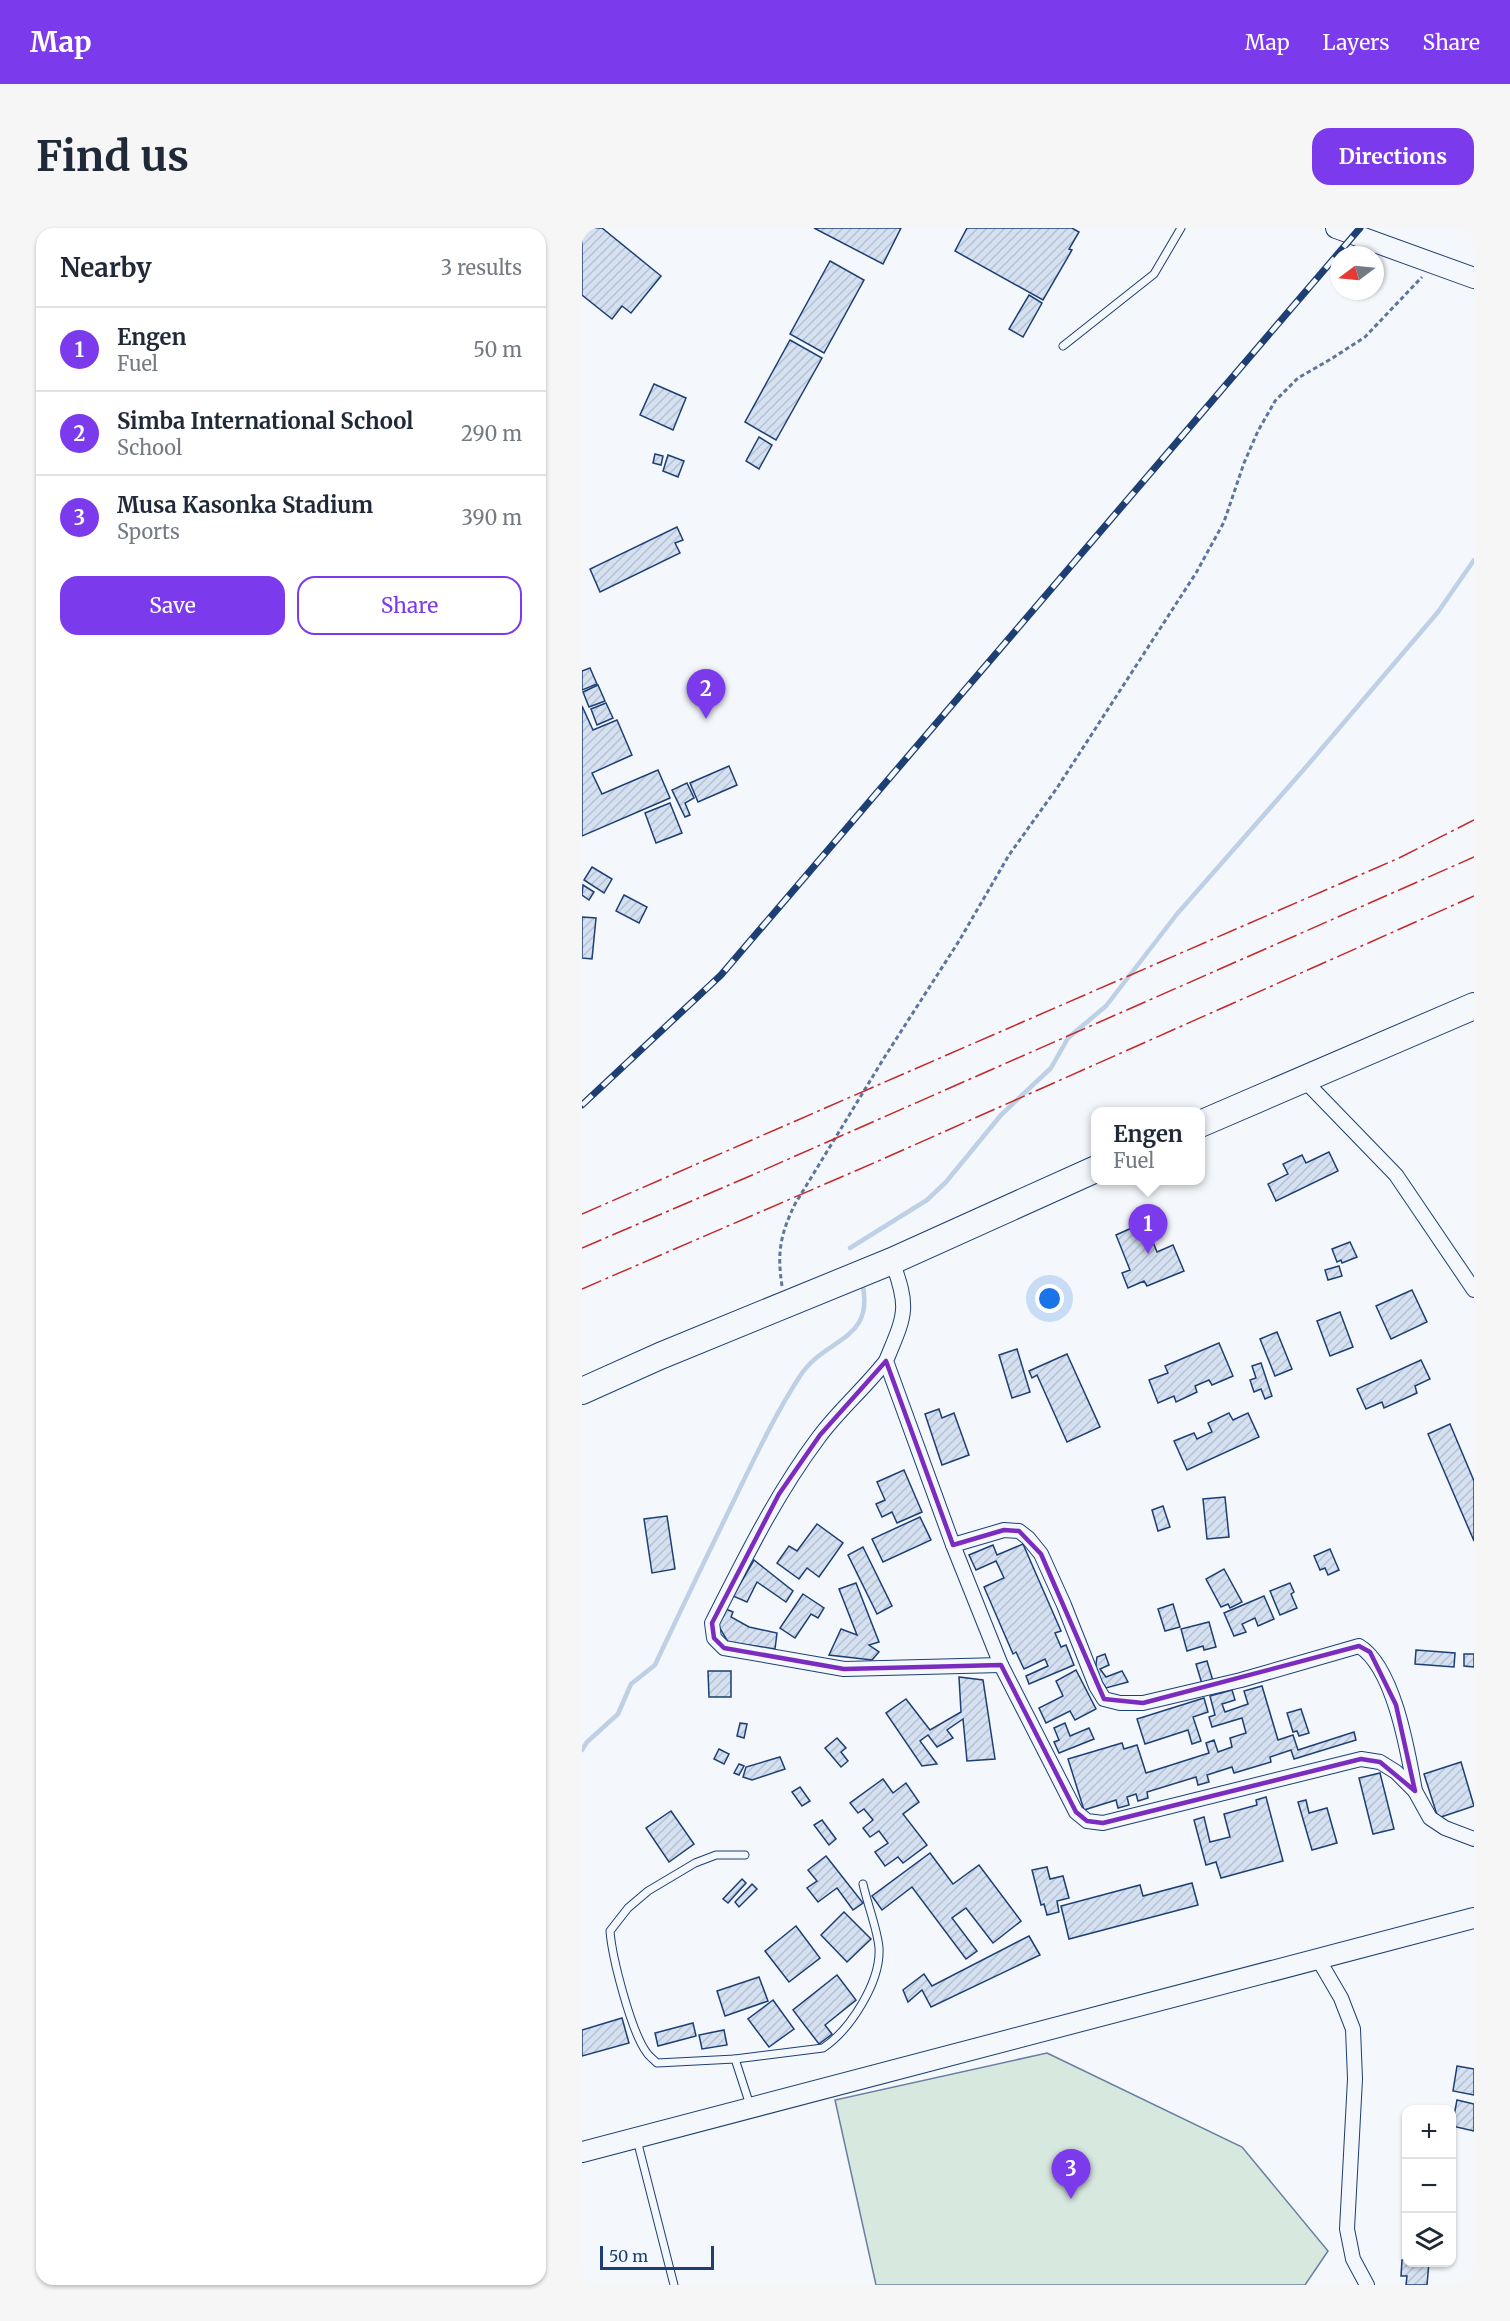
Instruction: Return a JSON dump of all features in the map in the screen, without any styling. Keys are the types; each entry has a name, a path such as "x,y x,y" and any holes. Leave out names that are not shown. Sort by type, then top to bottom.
{"highway":[{"path":"1205,1122 1474,1006"},
{"path":"582,1391 660,1356 892,1261 1091,1171"}],"street":[{"path":"1336,228 1474,278"},
{"path":"1304,1080 1396,1175 1474,1290"},
{"path":"892,1261 902,1290 904,1308 899,1329 886,1361 820,1435 779,1494 712,1623 714,1638 724,1648 844,1669 1001,1665"},
{"path":"886,1361 953,1545 1001,1665 1076,1812 1087,1821 1103,1822 1361,1760 1380,1762 1396,1772 1415,1791 1430,1818 1445,1828 1474,1839"},
{"path":"953,1545 1004,1530 1019,1531 1028,1538 1041,1554 1096,1686 1104,1699 1120,1703 1143,1703 1241,1680 1359,1646 1370,1652 1396,1705 1415,1791"},
{"path":"582,2152 1474,1918"},
{"path":"1317,1958 1341,1998 1353,2029 1355,2079 1347,2229 1353,2259 1367,2285"}],"lane":[{"path":"1063,346 1154,274 1181,228"},
{"path":"745,1855 716,1855 695,1863 648,1891 628,1908 610,1931 611,1952 638,2037 647,2053 657,2062 735,2059 823,2048 834,2040 865,2001 874,1978 879,1949 863,1884"},
{"path":"735,2059 751,2107"},
{"path":"637,2137 674,2285"}],"path":[{"path":"785,1306 778,1260 785,1226 795,1204 959,941 1009,855 1057,788 1196,573 1224,522 1244,463 1275,401 1298,378 1365,337 1432,264"}],"highlighted area":[{"path":"886,1361 953,1545 1004,1530 1019,1531 1041,1554 1104,1699 1143,1703 1359,1646 1370,1652 1396,1705 1415,1791 1380,1762 1361,1759 1103,1823 1087,1821 1076,1812 1001,1665 844,1669 724,1648 714,1638 712,1623 779,1494 820,1435"}],"shaded area":[{"path":"1047,2053 1242,2147 1328,2251 1305,2285 876,2285 835,2100"}],"building":[{"path":"582,228 602,228 661,276 631,313 622,306 612,319 582,295"},
{"path":"814,228 901,228 883,264"},
{"path":"967,228 1072,228 1079,232 1069,249 1072,250 1043,300 955,251"},
{"path":"830,261 864,280 824,353 790,334"},
{"path":"1029,295 1042,303 1023,337 1009,329"},
{"path":"790,340 822,358 776,440 745,422"},
{"path":"654,384 686,398 673,430 640,415"},
{"path":"759,437 772,445 759,469 746,461"},
{"path":"655,454 663,456 661,465 653,463"},
{"path":"668,455 684,461 678,477 663,471"},
{"path":"677,527 683,540 675,543 680,553 600,592 590,569"},
{"path":"590,668 597,684 582,690 582,671"},
{"path":"598,685 605,701 589,707 583,692"},
{"path":"606,703 613,718 597,725 591,709"},
{"path":"582,706 593,730 617,720 632,755 592,773 602,794 658,770 670,798 582,836"},
{"path":"729,766 737,785 698,802 690,783"},
{"path":"687,783 694,798 685,803 690,815 685,817 672,790"},
{"path":"670,803 682,833 656,843 645,813"},
{"path":"592,867 612,879 604,893 584,880"},
{"path":"583,885 594,892 589,900 582,895"},
{"path":"624,895 647,907 639,923 616,911"},
{"path":"582,917 596,918 592,959 582,958"},
{"path":"1329,1152 1338,1171 1276,1201 1268,1184 1288,1174 1283,1164 1302,1155 1306,1163"},
{"path":"1145,1222 1157,1252 1173,1245 1184,1271 1147,1286 1144,1281 1128,1288 1122,1273 1130,1270 1116,1235"},
{"path":"1350,1242 1357,1257 1342,1263 1341,1260 1337,1262 1332,1249"},
{"path":"1339,1266 1342,1276 1328,1280 1325,1270"},
{"path":"1412,1290 1427,1322 1391,1339 1376,1306"},
{"path":"1340,1312 1353,1347 1330,1356 1317,1321"},
{"path":"1277,1332 1292,1369 1275,1376 1260,1339"},
{"path":"1219,1343 1233,1376 1212,1385 1209,1380 1195,1386 1197,1392 1176,1402 1174,1396 1158,1403 1149,1380 1168,1373 1165,1366"},
{"path":"1017,1349 1030,1392 1012,1398 999,1355"},
{"path":"1067,1354 1100,1427 1067,1442 1037,1375 1032,1378 1029,1371"},
{"path":"1421,1360 1430,1379 1415,1386 1417,1393 1384,1408 1382,1402 1366,1409 1357,1389"},
{"path":"1261,1363 1272,1396 1265,1399 1261,1389 1254,1392 1250,1380 1256,1378 1252,1366"},
{"path":"939,1409 942,1418 954,1413 969,1455 942,1465 925,1414"},
{"path":"1229,1413 1233,1420 1248,1413 1259,1437 1187,1470 1174,1441 1194,1433 1197,1439 1212,1432 1208,1423"},
{"path":"1450,1424 1474,1481 1474,1541 1428,1434"},
{"path":"904,1470 922,1512 897,1523 892,1512 882,1517 876,1504 885,1500 877,1482"},
{"path":"1225,1497 1229,1537 1207,1539 1203,1499"},
{"path":"1163,1506 1170,1527 1158,1531 1152,1510"},
{"path":"667,1516 675,1569 652,1573 644,1519"},
{"path":"920,1517 931,1540 883,1562 872,1539"},
{"path":"817,1524 843,1543 819,1577 807,1568 799,1579 777,1563 789,1546 797,1551"},
{"path":"1023,1544 1061,1631 1055,1633 1061,1647 1066,1645 1074,1665 1029,1684 1026,1676 1048,1666 1045,1659 1024,1669 1016,1652 1013,1654 984,1587 1004,1578 996,1561 976,1570 969,1555 993,1545 997,1555"},
{"path":"863,1547 892,1606 877,1614 848,1555"},
{"path":"1330,1549 1339,1570 1328,1575 1325,1568 1320,1570 1314,1556"},
{"path":"754,1560 793,1591 786,1602 757,1582 747,1602 733,1596"},
{"path":"1224,1569 1242,1602 1230,1608 1228,1604 1221,1607 1206,1579"},
{"path":"856,1583 879,1642 869,1645 879,1652 872,1660 829,1655 841,1629 857,1635 839,1589"},
{"path":"1290,1583 1294,1592 1291,1594 1297,1608 1280,1615 1270,1591"},
{"path":"803,1594 824,1608 818,1618 811,1614 795,1638 780,1628"},
{"path":"1264,1596 1274,1619 1258,1626 1255,1618 1242,1624 1246,1632 1234,1636 1224,1613"},
{"path":"1173,1604 1180,1627 1165,1631 1158,1609"},
{"path":"726,1609 733,1612 731,1617 749,1627 777,1633 775,1649 728,1642 718,1625"},
{"path":"1209,1622 1216,1647 1204,1650 1203,1646 1187,1651 1181,1629"},
{"path":"1416,1650 1455,1653 1454,1667 1415,1664"},
{"path":"1105,1654 1109,1665 1100,1669 1106,1677 1122,1671 1128,1682 1106,1688 1095,1672 1097,1657"},
{"path":"1464,1654 1474,1654 1474,1667 1464,1666"},
{"path":"1207,1661 1213,1681 1202,1684 1196,1664"},
{"path":"1076,1670 1096,1709 1075,1720 1070,1711 1046,1723 1039,1708 1063,1696 1056,1681"},
{"path":"708,1671 731,1671 731,1697 709,1697"},
{"path":"959,1677 983,1680 995,1759 967,1761 963,1719 947,1730 953,1738 937,1747 928,1735 920,1741 937,1764 922,1766 886,1713 906,1699 930,1730 961,1712"},
{"path":"1262,1686 1278,1740 1293,1735 1298,1750 1354,1732 1356,1740 1294,1759 1291,1750 1270,1757 1271,1762 1234,1773 1232,1767 1207,1775 1209,1782 1198,1785 1196,1777 1147,1792 1148,1798 1138,1801 1136,1794 1127,1797 1129,1805 1118,1808 1116,1800 1084,1810 1068,1759 1122,1743 1124,1749 1137,1745 1146,1773 1209,1753 1206,1743 1214,1740 1218,1752 1232,1747 1230,1738 1246,1733 1242,1718 1212,1727 1209,1717 1215,1715 1210,1696 1232,1690 1235,1700 1222,1704 1225,1712 1248,1704 1244,1691"},
{"path":"1204,1698 1208,1712 1193,1717 1201,1741 1192,1744 1188,1730 1145,1744 1137,1719"},
{"path":"1301,1709 1309,1733 1299,1736 1297,1731 1293,1732 1287,1713"},
{"path":"740,1723 747,1724 744,1738 737,1736"},
{"path":"1065,1723 1070,1736 1089,1728 1094,1739 1059,1753 1054,1742 1059,1740 1054,1728"},
{"path":"837,1738 846,1748 841,1752 848,1761 841,1767 825,1748"},
{"path":"719,1749 729,1754 724,1764 714,1759"},
{"path":"780,1757 785,1769 752,1780 743,1777 746,1767"},
{"path":"1461,1762 1474,1806 1438,1818 1424,1774"},
{"path":"739,1764 744,1766 739,1775 734,1773"},
{"path":"1380,1773 1394,1829 1373,1834 1359,1778"},
{"path":"883,1779 893,1793 906,1783 919,1802 903,1814 927,1845 903,1863 898,1857 885,1866 875,1852 888,1843 879,1831 870,1837 863,1828 873,1820 864,1809 858,1813 850,1803"},
{"path":"800,1787 810,1801 802,1806 792,1792"},
{"path":"1266,1797 1283,1861 1221,1878 1216,1862 1206,1865 1194,1820 1204,1817 1210,1842 1230,1837 1224,1814 1257,1805 1256,1800"},
{"path":"1306,1800 1309,1813 1327,1808 1337,1843 1312,1850 1298,1802"},
{"path":"671,1811 694,1844 669,1862 646,1828"},
{"path":"822,1820 836,1839 829,1845 814,1825"},
{"path":"930,1853 953,1884 979,1865 1021,1921 993,1943 966,1908 952,1918 977,1951 966,1959 912,1887 882,1910 872,1896"},
{"path":"826,1856 863,1903 853,1910 837,1888 818,1902 807,1888 817,1881 808,1870"},
{"path":"1047,1867 1050,1879 1063,1876 1069,1898 1057,1901 1059,1912 1047,1915 1044,1904 1041,1905 1032,1870"},
{"path":"742,1879 746,1883 728,1903 723,1899"},
{"path":"1192,1883 1198,1905 1069,1939 1061,1906 1140,1885 1143,1896"},
{"path":"752,1884 757,1889 739,1907 735,1902"},
{"path":"844,1912 871,1939 847,1962 821,1935"},
{"path":"796,1926 820,1958 789,1982 765,1951"},
{"path":"1029,1936 1040,1955 931,2007 922,1990 908,2002 903,1990 924,1974 932,1986"},
{"path":"837,1975 856,2000 825,2025 832,2034 819,2044 793,2010"},
{"path":"759,1977 768,2001 725,2016 717,1991"},
{"path":"773,2000 794,2029 769,2047 748,2019"},
{"path":"622,2018 629,2043 582,2056 582,2030"},
{"path":"693,2023 696,2036 658,2046 655,2033"},
{"path":"724,2030 727,2045 702,2049 699,2035"},
{"path":"1457,2066 1474,2069 1474,2095 1453,2091"},
{"path":"1457,2100 1474,2104 1474,2131 1456,2127"},
{"path":"1402,2260 1402,2267 1429,2267 1427,2285 1406,2285 1407,2276 1401,2276"}],"waterway":[{"path":"850,1248 927,1200 946,1182 1001,1115 1051,1068 1068,1038 1106,1006 1177,914 1438,612 1474,560"},
{"path":"582,1750 587,1742 618,1714 631,1684 655,1665 752,1463 791,1390 811,1363 846,1337 862,1316 864,1302 862,1282"}],"railway":[{"path":"582,1105 721,975 1360,228"}],"power":[{"path":"582,1214 1399,858 1474,820"},
{"path":"582,1248 1474,857"},
{"path":"582,1289 876,1162 1474,896"}],"place":[{"name":"Simba International School","path":"706,719"},
{"name":"Engen","path":"1148,1254"},
{"name":"Musa Kasonka Stadium","path":"1071,2199"}]}
